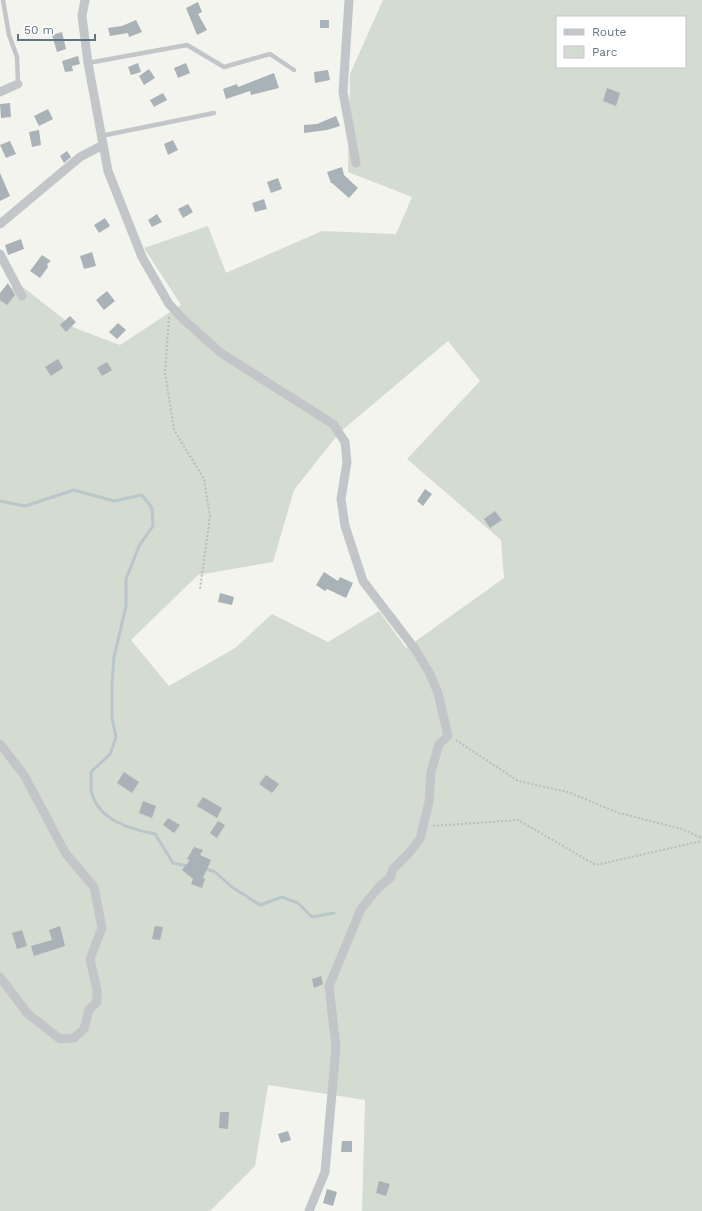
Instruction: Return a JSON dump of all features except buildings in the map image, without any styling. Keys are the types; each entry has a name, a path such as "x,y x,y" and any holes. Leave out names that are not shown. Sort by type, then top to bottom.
{"street":[{"path":"85,0 82,16 88,63 108,171 142,257 170,304 184,320 221,353 334,424 345,442 347,462 341,499 345,526 361,574 415,649 429,672 438,693 448,736 439,744 431,772 428,802 420,840 393,869 390,878 378,888 361,909 329,986 336,1048 324,1172 309,1211"},
{"path":"349,0 343,92 356,164"},
{"path":"0,92 18,84"},
{"path":"0,224 102,140"},
{"path":"0,254 22,296"},
{"path":"0,744 24,775 66,854 94,887 102,928 90,960 97,990 97,1002 90,1010 84,1028 74,1038 60,1039 28,1014 0,977"}],"lane":[{"path":"3,0 9,35 17,57 18,84"},
{"path":"88,63 187,45 224,68 270,54 294,70"},
{"path":"102,140 214,113"}],"path":[{"path":"170,304 164,372 174,430 204,479 210,517 200,589"},
{"path":"448,736 518,781 568,792 619,812 682,829 702,838"},
{"path":"422,827 518,820 596,865 702,841"}],"green space":[{"path":"383,0 702,0 702,1211 362,1211 365,1100 268,1085 255,1166 210,1211 0,1211 0,294 19,284 75,328 120,345 181,305 144,248 208,226 226,273 322,231 396,234 412,197 348,172 350,74","holes":["448,341 480,381 407,459 501,540 504,578 406,648 379,611 328,642 272,614 235,648 169,686 131,640 198,575 273,562 294,490 340,432"]}],"waterway":[{"path":"0,501 25,506 74,490 114,501 142,495 152,508 153,526 139,546 126,579 126,606 114,657 112,683 112,718 116,737 110,754 91,772 91,789 96,803 109,817 127,826 155,834 173,863 188,866"},
{"path":"203,868 215,872 232,887 260,905 282,897 298,903 312,917 334,913"}]}
